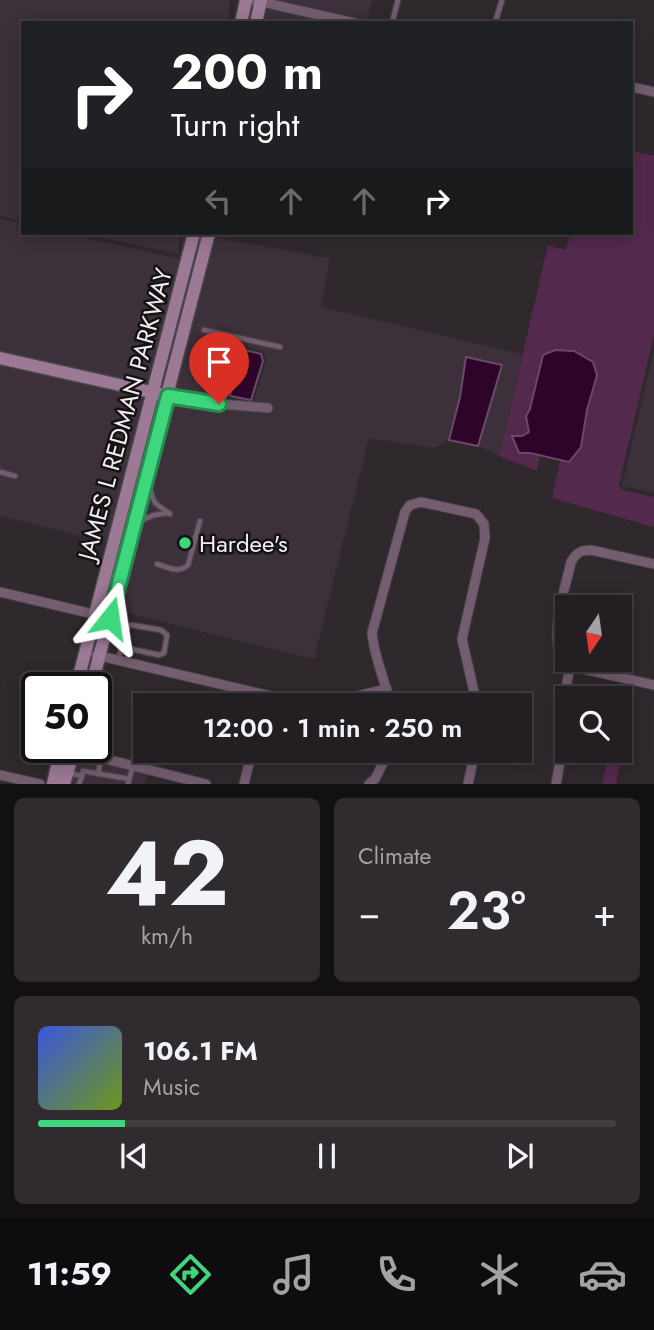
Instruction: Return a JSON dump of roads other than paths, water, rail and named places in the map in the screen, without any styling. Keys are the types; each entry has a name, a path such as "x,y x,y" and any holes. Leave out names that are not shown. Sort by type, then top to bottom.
{"main road":[{"path":"241,21 246,0"},
{"path":"256,21 258,1"},
{"name":"JAMES L REDMAN PARKWAY","path":"80,672 194,235"},
{"name":"JAMES L REDMAN PARKWAY","path":"96,672 209,235"},
{"path":"0,358 168,396"},
{"path":"140,503 138,487 156,418 154,393"},
{"path":"121,576 122,544 130,519 125,501"},
{"path":"114,542 114,567 110,586 115,597"},
{"path":"53,784 63,763"}],"street":[{"path":"258,1 316,18 339,21"},
{"path":"633,87 654,92"},
{"path":"168,396 196,402 268,408"},
{"path":"388,693 373,648 372,633 405,512 410,505 421,502 476,514 484,524 485,538 462,639 474,693"},
{"path":"564,595 575,554 583,550 654,564"},
{"path":"0,592 110,618"},
{"path":"85,653 257,693"},
{"path":"556,784 563,746 563,705 569,672"},
{"path":"597,672 654,685"},
{"path":"370,693 387,689"},
{"path":"112,761 206,784"},
{"path":"244,784 249,763"},
{"path":"369,784 375,779 383,763"},
{"path":"468,784 472,763"},
{"path":"0,775 40,784"}],"lane":[{"path":"393,21 398,0"},
{"path":"496,21 502,0"},
{"path":"190,251 204,255"},
{"path":"204,330 280,347"},
{"path":"0,472 15,476"},
{"path":"135,524 153,514 170,513 155,503 146,480"},
{"path":"125,501 140,503"},
{"path":"157,564 174,569 188,565 200,521"},
{"path":"118,661 126,628 131,625 165,632 167,635 164,653 122,648"},
{"path":"98,774 100,763"},
{"path":"79,784 83,771 128,782 133,766"},
{"path":"66,778 82,776"}],"place":[{"name":"Hardee's","path":"185,543"}]}
